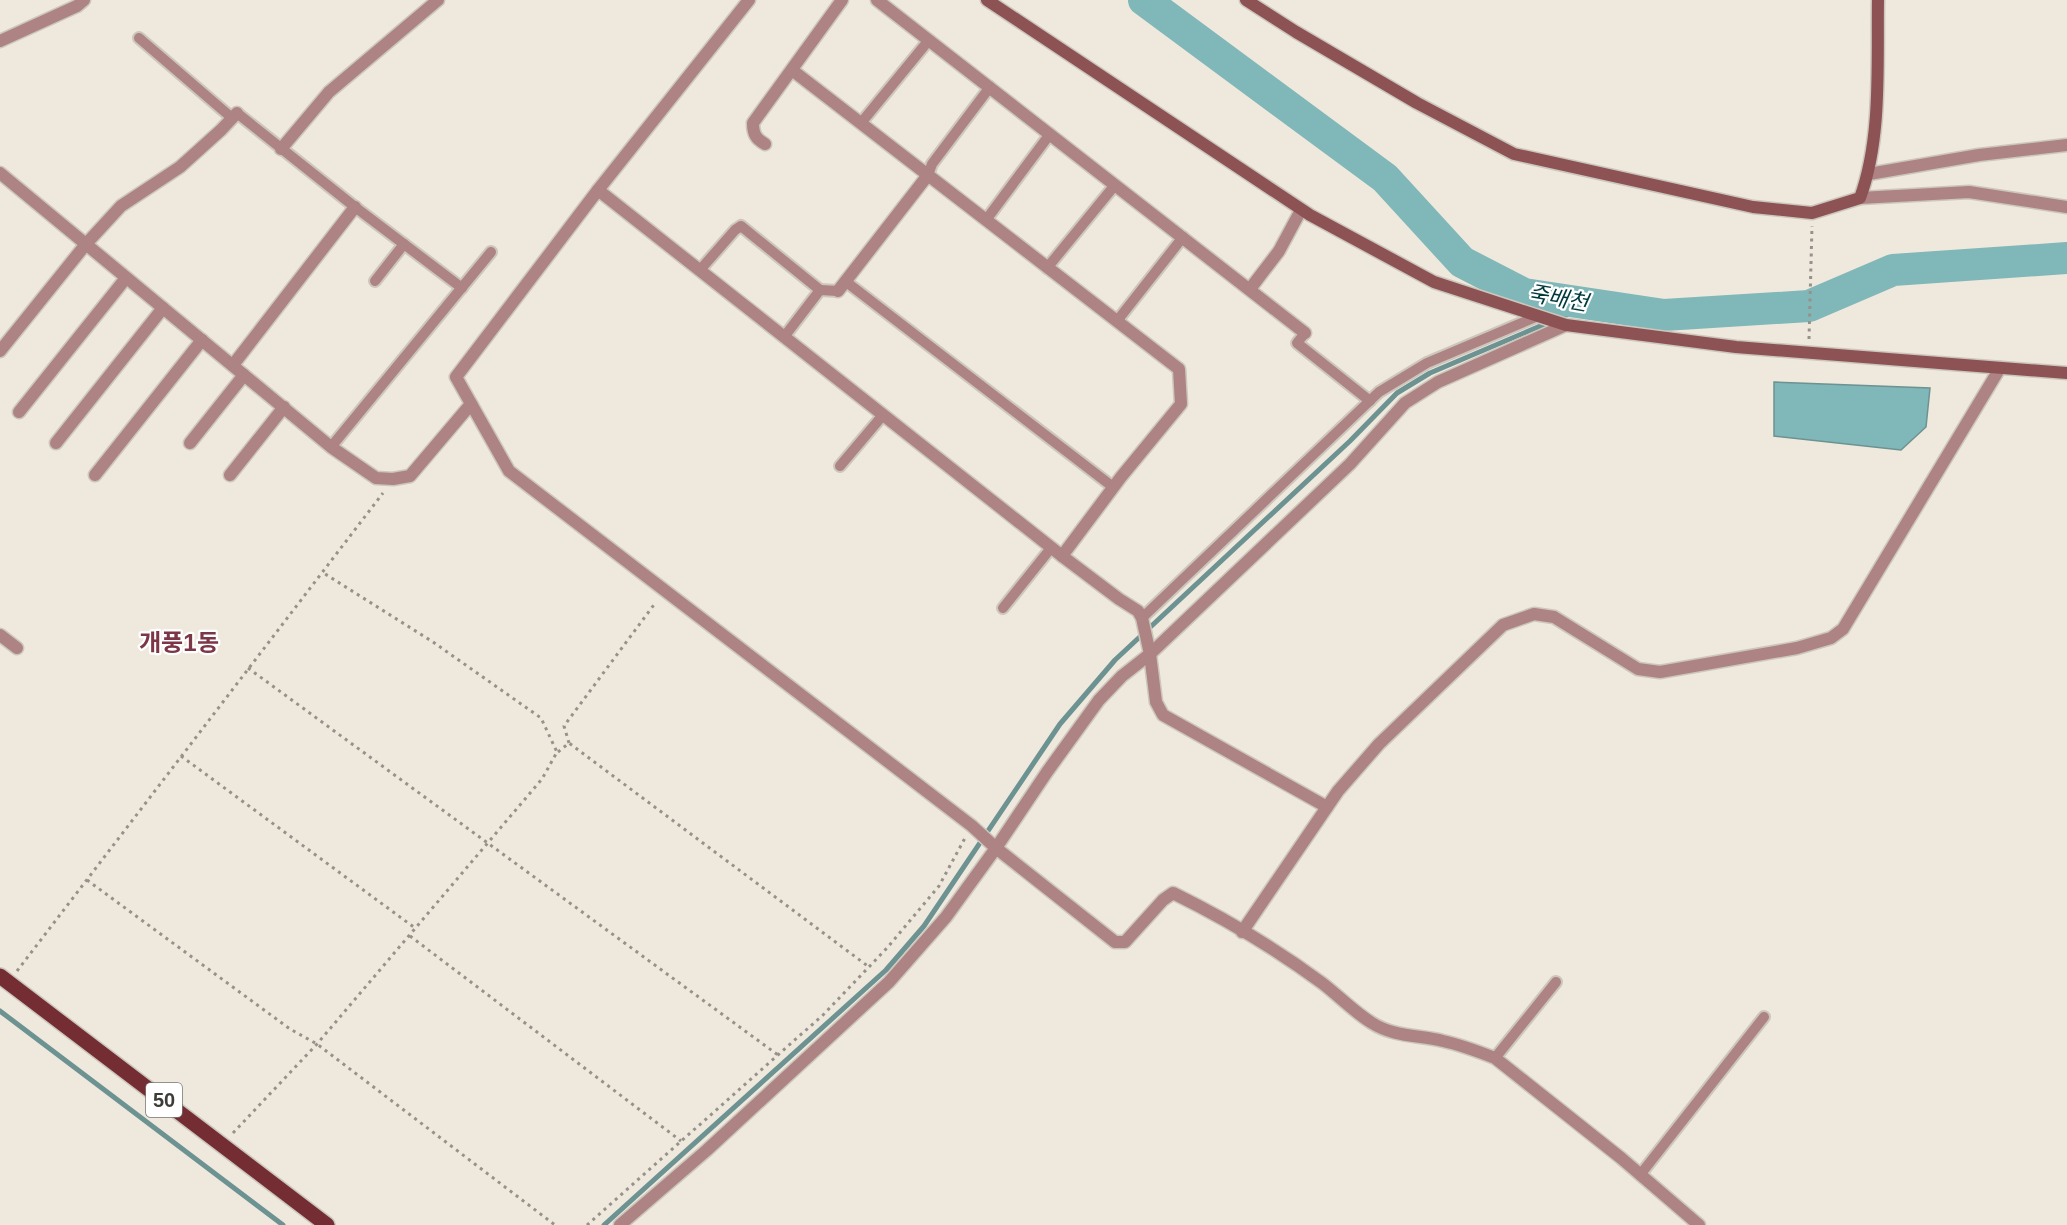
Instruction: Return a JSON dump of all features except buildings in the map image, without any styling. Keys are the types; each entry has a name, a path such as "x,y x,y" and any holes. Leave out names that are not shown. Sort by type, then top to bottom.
{"main road":[{"name":"50","path":"4,979 327,1225"}],"street":[{"path":"0,41 77,6 84,0"},
{"path":"281,149 329,92 438,0"},
{"path":"749,0 598,190 456,377 508,471 975,829 1115,942 1125,942 1163,900 1173,893 1242,932 1321,983 1373,1024 1407,1037 1440,1040 1471,1048 1495,1058 1700,1225"},
{"path":"765,144 753,131 753,123 842,0"},
{"path":"878,0 1305,333"},
{"path":"987,0 1301,210 1434,282 1565,325 1737,347 2067,373"},
{"path":"1246,0 1296,32 1417,102 1514,154 1753,207 1812,213 1860,198 1969,192 2067,207"},
{"path":"1860,198 1869,174 1876,108 1878,0"},
{"path":"792,70 1179,369 1181,404 1062,556"},
{"path":"0,351 86,244 121,206 180,167 235,115"},
{"path":"1869,174 1979,154 2067,145"},
{"path":"0,173 331,447 376,478 393,479 410,476 471,404"},
{"path":"841,286 928,175"},
{"path":"598,190 1062,556 1138,611 1142,618 1150,651 1156,702 1163,715 1327,807"},
{"path":"233,365 355,207"},
{"path":"1250,290 1279,251 1301,210"},
{"path":"19,412 126,278"},
{"path":"56,442 164,308"},
{"path":"620,1225 707,1150 889,982 946,917 994,846 1100,700 1122,676 1350,464 1405,404 1438,382 1565,325"},
{"path":"95,475 202,340"},
{"path":"1242,932 1338,791 1379,744 1503,625 1534,614 1554,617 1638,669 1660,672 1797,648 1831,638 1844,629 2000,368"},
{"path":"190,443 244,375"},
{"path":"230,475 284,407"},
{"path":"0,635 17,648"}],"lane":[{"path":"139,38 235,115 462,288"},
{"path":"861,123 929,40"},
{"path":"928,175 932,164 990,87"},
{"path":"986,220 1050,134"},
{"path":"1047,267 1115,185"},
{"path":"700,270 741,226 820,290"},
{"path":"1117,321 1183,237"},
{"path":"375,281 404,244"},
{"path":"331,447 491,252"},
{"path":"784,337 820,290 841,286 1113,488"},
{"path":"1142,618 1379,392 1428,363 1538,316"},
{"path":"1305,333 1297,343 1370,401"},
{"path":"840,466 883,415"},
{"path":"1003,608 1052,548"},
{"path":"1495,1058 1556,982"},
{"path":"1640,1175 1764,1017"}],"path":[{"path":"1809,336 1812,224"},
{"path":"4,979 87,880 393,479"},
{"path":"322,572 433,642 542,718 557,752"},
{"path":"664,591 564,726 569,743 869,967"},
{"path":"248,668 778,1055"},
{"path":"222,1145 317,1044 542,779 557,752 569,743"},
{"path":"181,756 415,928"},
{"path":"587,1225 824,1014 869,967 939,886 975,829"},
{"path":"87,880 290,1029 317,1044 555,1225"},
{"path":"409,936 681,1141"}],"water":[{"path":"1774,382 1930,388 1926,427 1901,450 1774,436"}],"waterway":[{"name":"죽배천","path":"1144,0 1385,178 1462,262 1524,294 1664,315 1809,306 1893,270 2067,258"},
{"path":"604,1225 886,970 924,926 1060,724 1115,660 1350,441 1397,393 1430,373 1592,304"},
{"path":"0,1011 283,1225"}],"district":[{"name":"개풍1동","path":"179,642"}]}
